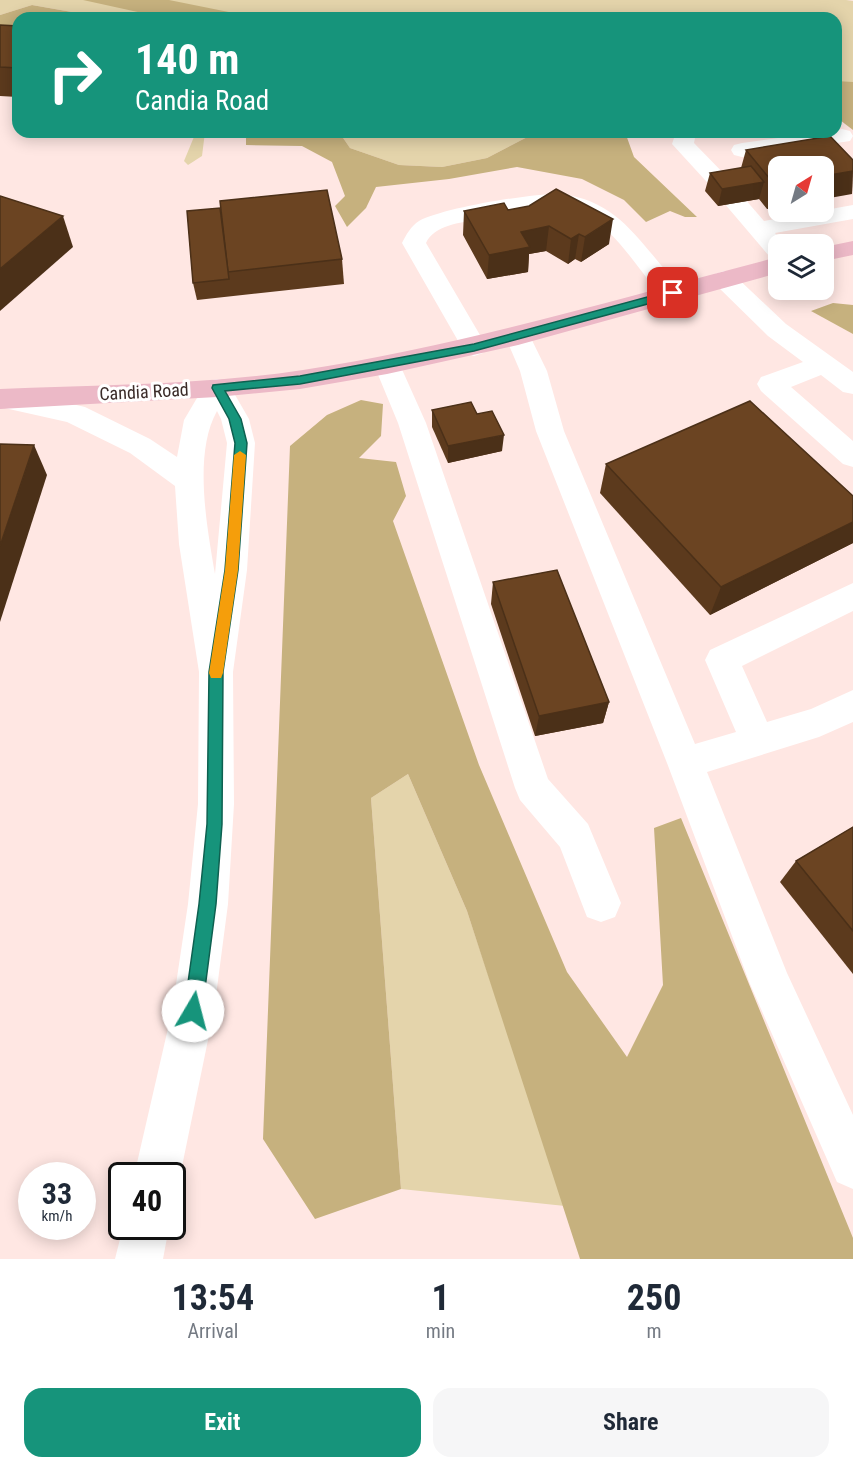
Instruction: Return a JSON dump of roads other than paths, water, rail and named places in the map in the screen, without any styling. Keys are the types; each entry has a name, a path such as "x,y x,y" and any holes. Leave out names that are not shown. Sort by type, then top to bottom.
{"main road":[{"path":"834,252 853,248"},
{"name":"Candia Road","path":"4,399 217,388 300,380 474,347 768,268"}],"street":[{"path":"684,138 683,144 768,240"},
{"path":"742,150 835,138"},
{"path":"474,347 414,243 418,233 430,225 448,219 550,201 579,204 605,218 673,293"},
{"path":"758,229 853,212"},
{"path":"724,279 777,330 853,385"},
{"path":"518,336 538,379 555,442 685,763 771,984 853,1166"},
{"path":"825,364 771,384 853,457"},
{"path":"387,365 412,423 533,788 574,836 601,903"},
{"path":"160,1162 193,1011 207,904 216,804 216,672 231,570 241,443 235,419 217,388 199,419 194,437 190,481 199,575 216,672"},
{"path":"4,399 75,414 140,446 190,481"},
{"path":"758,741 722,660 853,596"},
{"path":"685,763 819,722 853,705"},
{"path":"139,1259 143,1240"}]}
